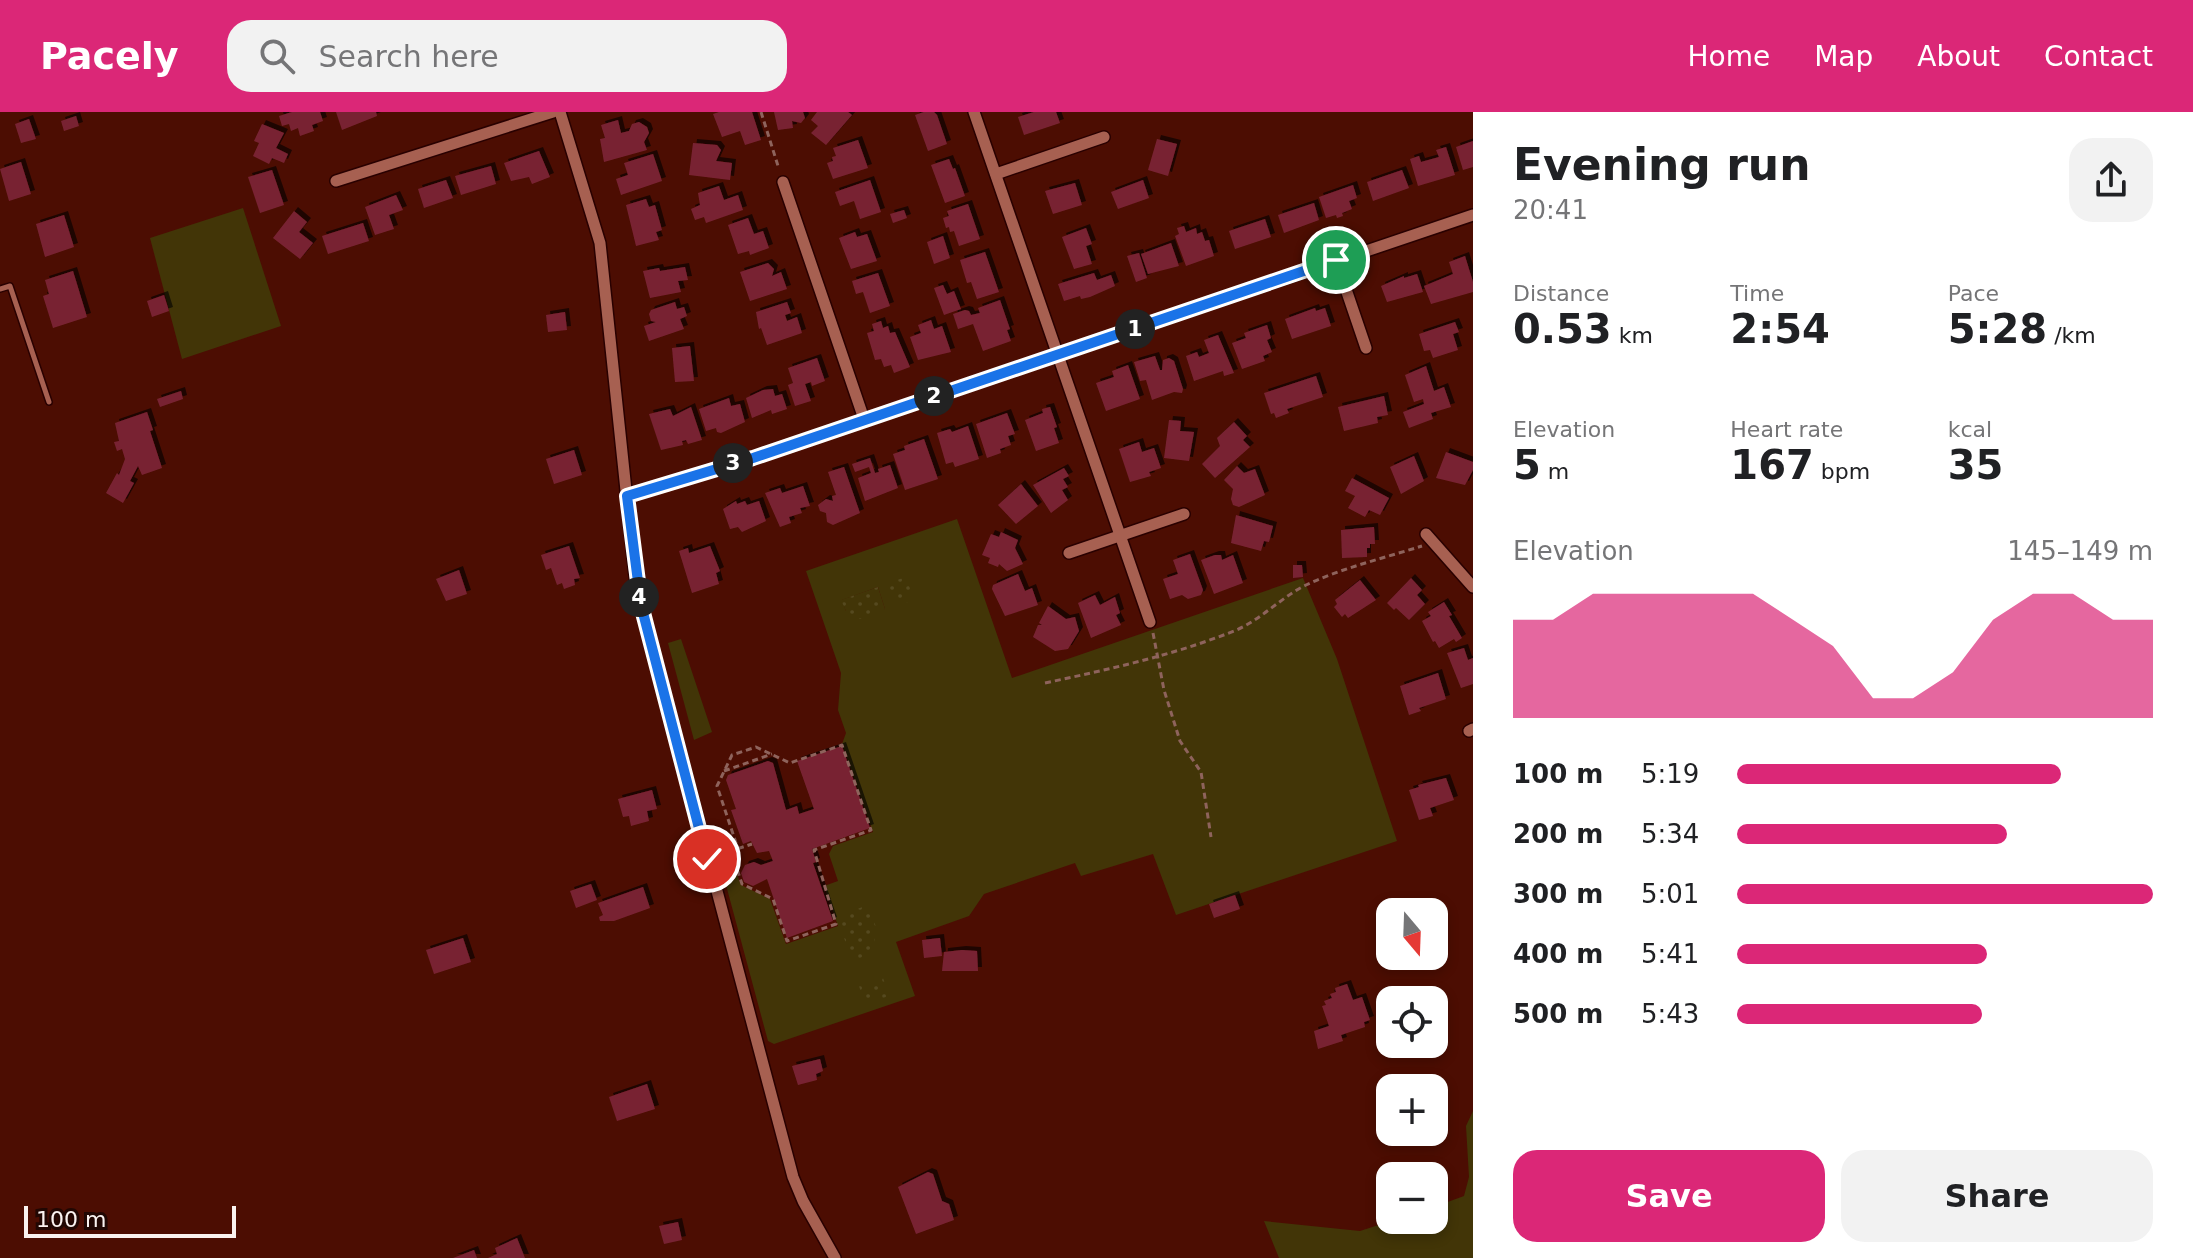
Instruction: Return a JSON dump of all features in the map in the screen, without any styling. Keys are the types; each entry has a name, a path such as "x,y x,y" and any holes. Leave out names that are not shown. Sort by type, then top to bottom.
{"street":[{"path":"336,181 553,112"},
{"path":"560,112 600,243 641,605 793,1177 835,1258"},
{"path":"974,112 1150,622"},
{"path":"996,174 1104,137"},
{"path":"783,182 864,419"},
{"path":"627,496 753,458 1473,215"},
{"path":"1336,260 1366,348"},
{"path":"1069,553 1184,514"},
{"path":"1430,538 1473,587"}],"lane":[{"path":"0,289 10,286 49,402"}],"path":[{"path":"761,112 783,182"},
{"path":"1045,683 1160,658 1244,626 1308,584 1430,538"},
{"path":"1150,622 1160,658 1164,690 1180,741 1201,772 1211,837"},
{"path":"731,851 742,884 773,899 787,941 836,924 814,850 871,830 842,745 790,763 756,747 732,755 717,786 738,849"},
{"path":"724,771 772,754"},
{"path":"707,859 752,844"}],"shaded area":[{"path":"243,208 281,326 182,359 150,238"},
{"path":"957,519 1012,678 1303,578 1337,659 1397,841 1176,915 1153,854 1081,876 1075,863 984,894 969,916 896,942 915,996 774,1044 768,1041 719,859 730,855 741,885 770,899 786,944 838,926 824,886 838,881 829,854 833,846 873,832 842,744 846,733 838,710 841,673 806,571","holes":["878,587 885,609 846,611 842,600"]},
{"path":"906,577 914,600 896,606 888,583"},
{"path":"878,587 885,609 860,619 846,611 841,600"},
{"path":"681,639 712,732 694,740 668,643"},
{"path":"868,905 876,927 873,953 852,961 841,929 841,915"},
{"path":"883,978 889,996 865,1004 859,986"},
{"path":"1473,1111 1473,1258 1279,1258 1264,1221 1360,1231 1376,1226 1376,1234 1448,1234 1448,1202 1464,1196 1469,1177 1466,1126"}],"building":[{"path":"292,112 320,112 323,121 312,125 314,131 300,136 298,128 291,131 289,124 282,126 279,116"},
{"path":"336,112 376,112 377,116 342,130"},
{"path":"752,112 761,140 745,145 740,131 722,137 713,114"},
{"path":"774,112 803,112 805,118 801,123 792,121 793,128 778,130"},
{"path":"817,112 848,112 852,115 826,145 811,133 818,126 811,120"},
{"path":"924,112 937,115 947,144 928,151 915,115"},
{"path":"1034,112 1056,112 1060,123 1024,135 1018,117"},
{"path":"76,116 79,126 64,131 61,121"},
{"path":"29,119 36,139 21,143 15,124"},
{"path":"618,120 621,133 629,131 632,124 639,122 647,127 649,133 644,142 647,150 604,162 600,139 605,138 601,125"},
{"path":"262,124 284,133 276,148 288,154 284,163 272,158 269,164 253,156 259,143 254,141"},
{"path":"1157,139 1177,144 1168,176 1148,170"},
{"path":"858,140 868,168 833,179 827,163 836,156 833,148"},
{"path":"1473,141 1473,167 1463,170 1456,147"},
{"path":"693,143 717,145 721,150 716,161 732,163 730,180 689,175"},
{"path":"1446,147 1455,175 1418,186 1410,159 1419,156 1421,162 1439,157 1436,150"},
{"path":"539,151 550,177 532,184 529,177 511,181 504,163"},
{"path":"653,154 662,181 621,195 616,179 628,175 624,163"},
{"path":"949,159 965,196 945,203 931,165"},
{"path":"21,162 31,194 9,201 0,169"},
{"path":"491,166 496,184 461,195 455,176"},
{"path":"272,170 284,205 260,213 248,177"},
{"path":"1402,170 1409,188 1373,201 1367,182"},
{"path":"446,180 453,198 424,208 418,189"},
{"path":"870,180 881,212 860,219 854,201 840,206 835,192"},
{"path":"1143,180 1149,198 1118,209 1111,192"},
{"path":"1075,183 1082,205 1053,214 1045,191"},
{"path":"1353,185 1357,198 1349,201 1352,209 1342,213 1343,216 1326,218 1319,197"},
{"path":"719,186 724,200 738,195 743,210 706,223 704,217 695,220 691,209 700,205 698,193"},
{"path":"396,195 403,210 389,215 394,229 375,235 365,207"},
{"path":"646,199 649,207 655,205 662,230 656,232 659,240 636,246 626,205"},
{"path":"1314,203 1319,220 1284,233 1278,215"},
{"path":"968,204 980,239 959,246 954,231 946,228 943,218 949,216 947,211"},
{"path":"904,210 907,218 893,223 890,214"},
{"path":"294,211 307,222 299,232 313,243 300,259 273,238"},
{"path":"64,215 74,247 45,257 36,224"},
{"path":"748,218 754,234 763,231 769,248 750,255 749,251 738,254 728,225"},
{"path":"1265,219 1271,237 1235,249 1229,231"},
{"path":"363,223 369,241 328,254 322,236"},
{"path":"1184,226 1186,232 1196,228 1197,234 1202,232 1205,241 1209,240 1214,256 1186,266 1175,236 1179,234 1177,228"},
{"path":"1086,228 1092,244 1086,246 1092,264 1074,269 1062,237"},
{"path":"855,232 857,237 867,234 877,261 851,269 839,238"},
{"path":"943,236 950,258 934,264 927,242"},
{"path":"1171,243 1179,266 1148,274 1141,254"},
{"path":"985,252 999,292 977,299 971,282 967,283 960,260"},
{"path":"1139,253 1147,278 1136,282 1127,256"},
{"path":"1465,256 1473,292 1431,304 1424,286 1453,274 1449,262"},
{"path":"768,263 774,269 772,276 781,272 787,289 750,301 740,272"},
{"path":"685,267 688,280 678,281 681,292 650,298 643,271"},
{"path":"73,271 87,317 53,328 43,296 49,294 45,280"},
{"path":"878,273 890,306 870,313 863,292 856,294 852,281"},
{"path":"1094,273 1097,280 1111,275 1115,286 1090,297 1081,299 1080,296 1064,301 1058,284"},
{"path":"1417,274 1423,292 1387,302 1381,286"},
{"path":"943,285 947,294 954,291 961,309 944,315 934,288"},
{"path":"164,295 169,311 152,317 147,301"},
{"path":"1000,300 1011,341 983,351 973,324 958,329 953,314 965,310 971,315 980,313 978,308"},
{"path":"675,302 677,309 684,307 687,316 680,319 684,329 649,341 644,326 656,322 651,321 651,310"},
{"path":"787,302 791,313 785,315 787,321 797,317 802,333 767,345 759,329 756,312"},
{"path":"1315,308 1316,311 1325,308 1331,326 1292,339 1285,319"},
{"path":"565,312 567,330 548,332 546,315"},
{"path":"931,320 934,329 942,326 951,352 918,360 910,337 921,333 918,325"},
{"path":"881,321 883,328 888,326 890,333 895,332 910,367 894,373 891,365 884,367 881,359 875,360 867,333 874,331 872,324"},
{"path":"1455,322 1459,332 1453,334 1458,350 1433,358 1430,350 1424,351 1419,334"},
{"path":"1267,325 1271,338 1267,340 1272,352 1263,356 1265,361 1242,369 1232,343 1246,338 1244,333"},
{"path":"1218,335 1234,373 1224,376 1223,371 1194,381 1186,356 1197,352 1199,357 1209,353 1204,340"},
{"path":"690,346 694,381 675,382 672,348"},
{"path":"1155,356 1160,370 1163,360 1169,358 1174,361 1182,393 1174,392 1152,400 1146,380 1140,381 1134,362"},
{"path":"817,358 825,381 812,386 811,382 805,384 811,401 795,406 788,385 793,383 788,368"},
{"path":"1128,365 1140,399 1106,411 1096,383 1114,377 1112,371"},
{"path":"1426,366 1434,391 1444,387 1451,407 1431,413 1433,419 1409,428 1403,412 1424,404 1423,399 1414,402 1405,375"},
{"path":"1316,376 1323,397 1287,409 1289,413 1276,418 1274,413 1271,414 1264,393"},
{"path":"773,389 775,396 782,394 787,409 772,414 771,410 752,418 746,398"},
{"path":"181,391 183,399 160,407 157,399"},
{"path":"1384,396 1388,415 1377,417 1378,423 1344,431 1338,407"},
{"path":"729,398 731,406 740,404 745,422 721,433 716,428 706,431 699,409"},
{"path":"691,407 702,440 688,444 686,440 682,441 683,445 661,450 649,414 670,409 673,416"},
{"path":"1050,407 1059,443 1036,451 1025,420"},
{"path":"147,412 162,468 142,475 138,466 130,481 134,483 123,503 106,493 117,473 119,475 125,459 122,449 117,451 114,442 119,441 115,423"},
{"path":"1007,413 1015,434 1008,436 1011,445 987,458 976,424"},
{"path":"1169,420 1181,421 1180,431 1194,432 1189,461 1164,458"},
{"path":"1234,422 1247,436 1243,440 1250,447 1215,478 1202,464 1220,446 1217,438"},
{"path":"968,426 979,459 955,467 953,462 946,464 937,433"},
{"path":"924,439 938,479 905,490 893,454 905,450 904,446"},
{"path":"1139,442 1142,452 1154,448 1161,468 1149,472 1151,476 1130,482 1119,449"},
{"path":"574,450 582,475 554,484 546,459"},
{"path":"1446,452 1473,462 1473,470 1465,485 1436,478"},
{"path":"1414,456 1424,481 1401,494 1390,467"},
{"path":"870,458 875,473 890,465 898,488 865,501 858,478 871,473 869,467 855,472 852,464"},
{"path":"1237,466 1244,473 1255,469 1265,495 1239,507 1233,505 1233,489 1224,480"},
{"path":"844,467 860,513 833,525 827,522 826,513 820,511 818,505 826,499 833,501 832,496 836,495 828,472"},
{"path":"1064,468 1069,476 1063,479 1068,487 1062,490 1068,500 1051,513 1033,485"},
{"path":"1352,478 1389,498 1380,515 1369,510 1365,517 1348,508 1355,496 1345,491"},
{"path":"1021,484 1038,506 1016,524 998,505"},
{"path":"803,486 810,506 800,508 802,513 789,517 791,523 780,527 765,493 780,488 782,493"},
{"path":"736,501 737,504 745,501 747,505 759,501 766,521 742,532 738,527 730,529 723,509"},
{"path":"1236,515 1273,526 1269,542 1264,541 1261,551 1231,543"},
{"path":"1374,527 1375,544 1367,548 1367,557 1342,558 1341,530"},
{"path":"1001,532 1018,540 1015,548 1023,564 1007,571 999,564 998,567 988,563 990,558 982,555 991,534 999,537"},
{"path":"569,546 580,578 574,579 575,585 564,589 562,583 557,585 551,568 546,570 541,555"},
{"path":"710,546 720,571 716,573 719,584 692,593 679,551 688,548 689,553"},
{"path":"1190,554 1203,590 1201,595 1188,599 1182,595 1170,599 1163,579 1178,574 1173,560"},
{"path":"1221,555 1222,560 1233,555 1243,583 1214,594 1201,560"},
{"path":"1293,565 1302,565 1303,577 1293,578"},
{"path":"459,570 467,594 446,601 436,579"},
{"path":"1018,574 1025,591 1032,588 1038,605 1005,616 993,585"},
{"path":"1411,578 1422,590 1417,595 1425,604 1409,620 1387,603"},
{"path":"1360,580 1376,600 1348,618 1345,614 1342,617 1334,607 1337,604 1335,600"},
{"path":"1095,595 1100,605 1115,597 1120,613 1116,615 1121,625 1091,638 1078,603"},
{"path":"1444,602 1462,638 1439,648 1422,621 1431,616 1428,612"},
{"path":"1048,606 1066,619 1075,617 1079,631 1068,649 1055,651 1033,637 1038,625 1042,625 1039,623"},
{"path":"1464,648 1468,660 1473,658 1473,684 1461,688 1447,653"},
{"path":"1438,673 1446,699 1419,708 1421,711 1409,715 1400,686"},
{"path":"842,746 870,828 812,849 816,862 813,863 833,921 787,938 767,879 753,886 744,882 741,873 745,865 773,861 769,851 757,853 751,841 743,844 731,810 736,809 726,780 728,775 768,761 773,763 786,810 797,806 799,814 814,809 797,761"},
{"path":"1446,778 1454,800 1430,808 1433,816 1419,820 1409,790"},
{"path":"652,790 657,809 647,811 649,821 631,826 629,816 623,817 618,799"},
{"path":"591,884 597,900 576,908 570,891"},
{"path":"643,887 650,908 614,921 600,921 599,917 603,915 598,903"},
{"path":"1235,895 1240,909 1214,918 1209,904"},
{"path":"463,938 471,962 434,974 426,950"},
{"path":"940,938 942,956 924,958 922,940"},
{"path":"977,951 978,971 942,971 944,952"},
{"path":"1347,984 1353,1000 1362,997 1370,1020 1364,1022 1365,1027 1341,1035 1343,1041 1318,1049 1314,1031 1329,1026 1322,1006 1326,1005 1324,1001 1332,998 1330,994 1336,992 1335,988"},
{"path":"820,1059 823,1071 816,1074 817,1080 798,1085 792,1066"},
{"path":"647,1084 655,1109 617,1121 609,1097"},
{"path":"928,1172 933,1174 942,1201 949,1204 954,1220 916,1234 898,1187"},
{"path":"678,1222 682,1240 664,1244 659,1226"},
{"path":"517,1238 525,1258 488,1258 497,1254 495,1248"},
{"path":"474,1250 477,1258 453,1258"}],"route":[{"path":"707,859 641,605 627,496 753,458 1336,260"}]}
